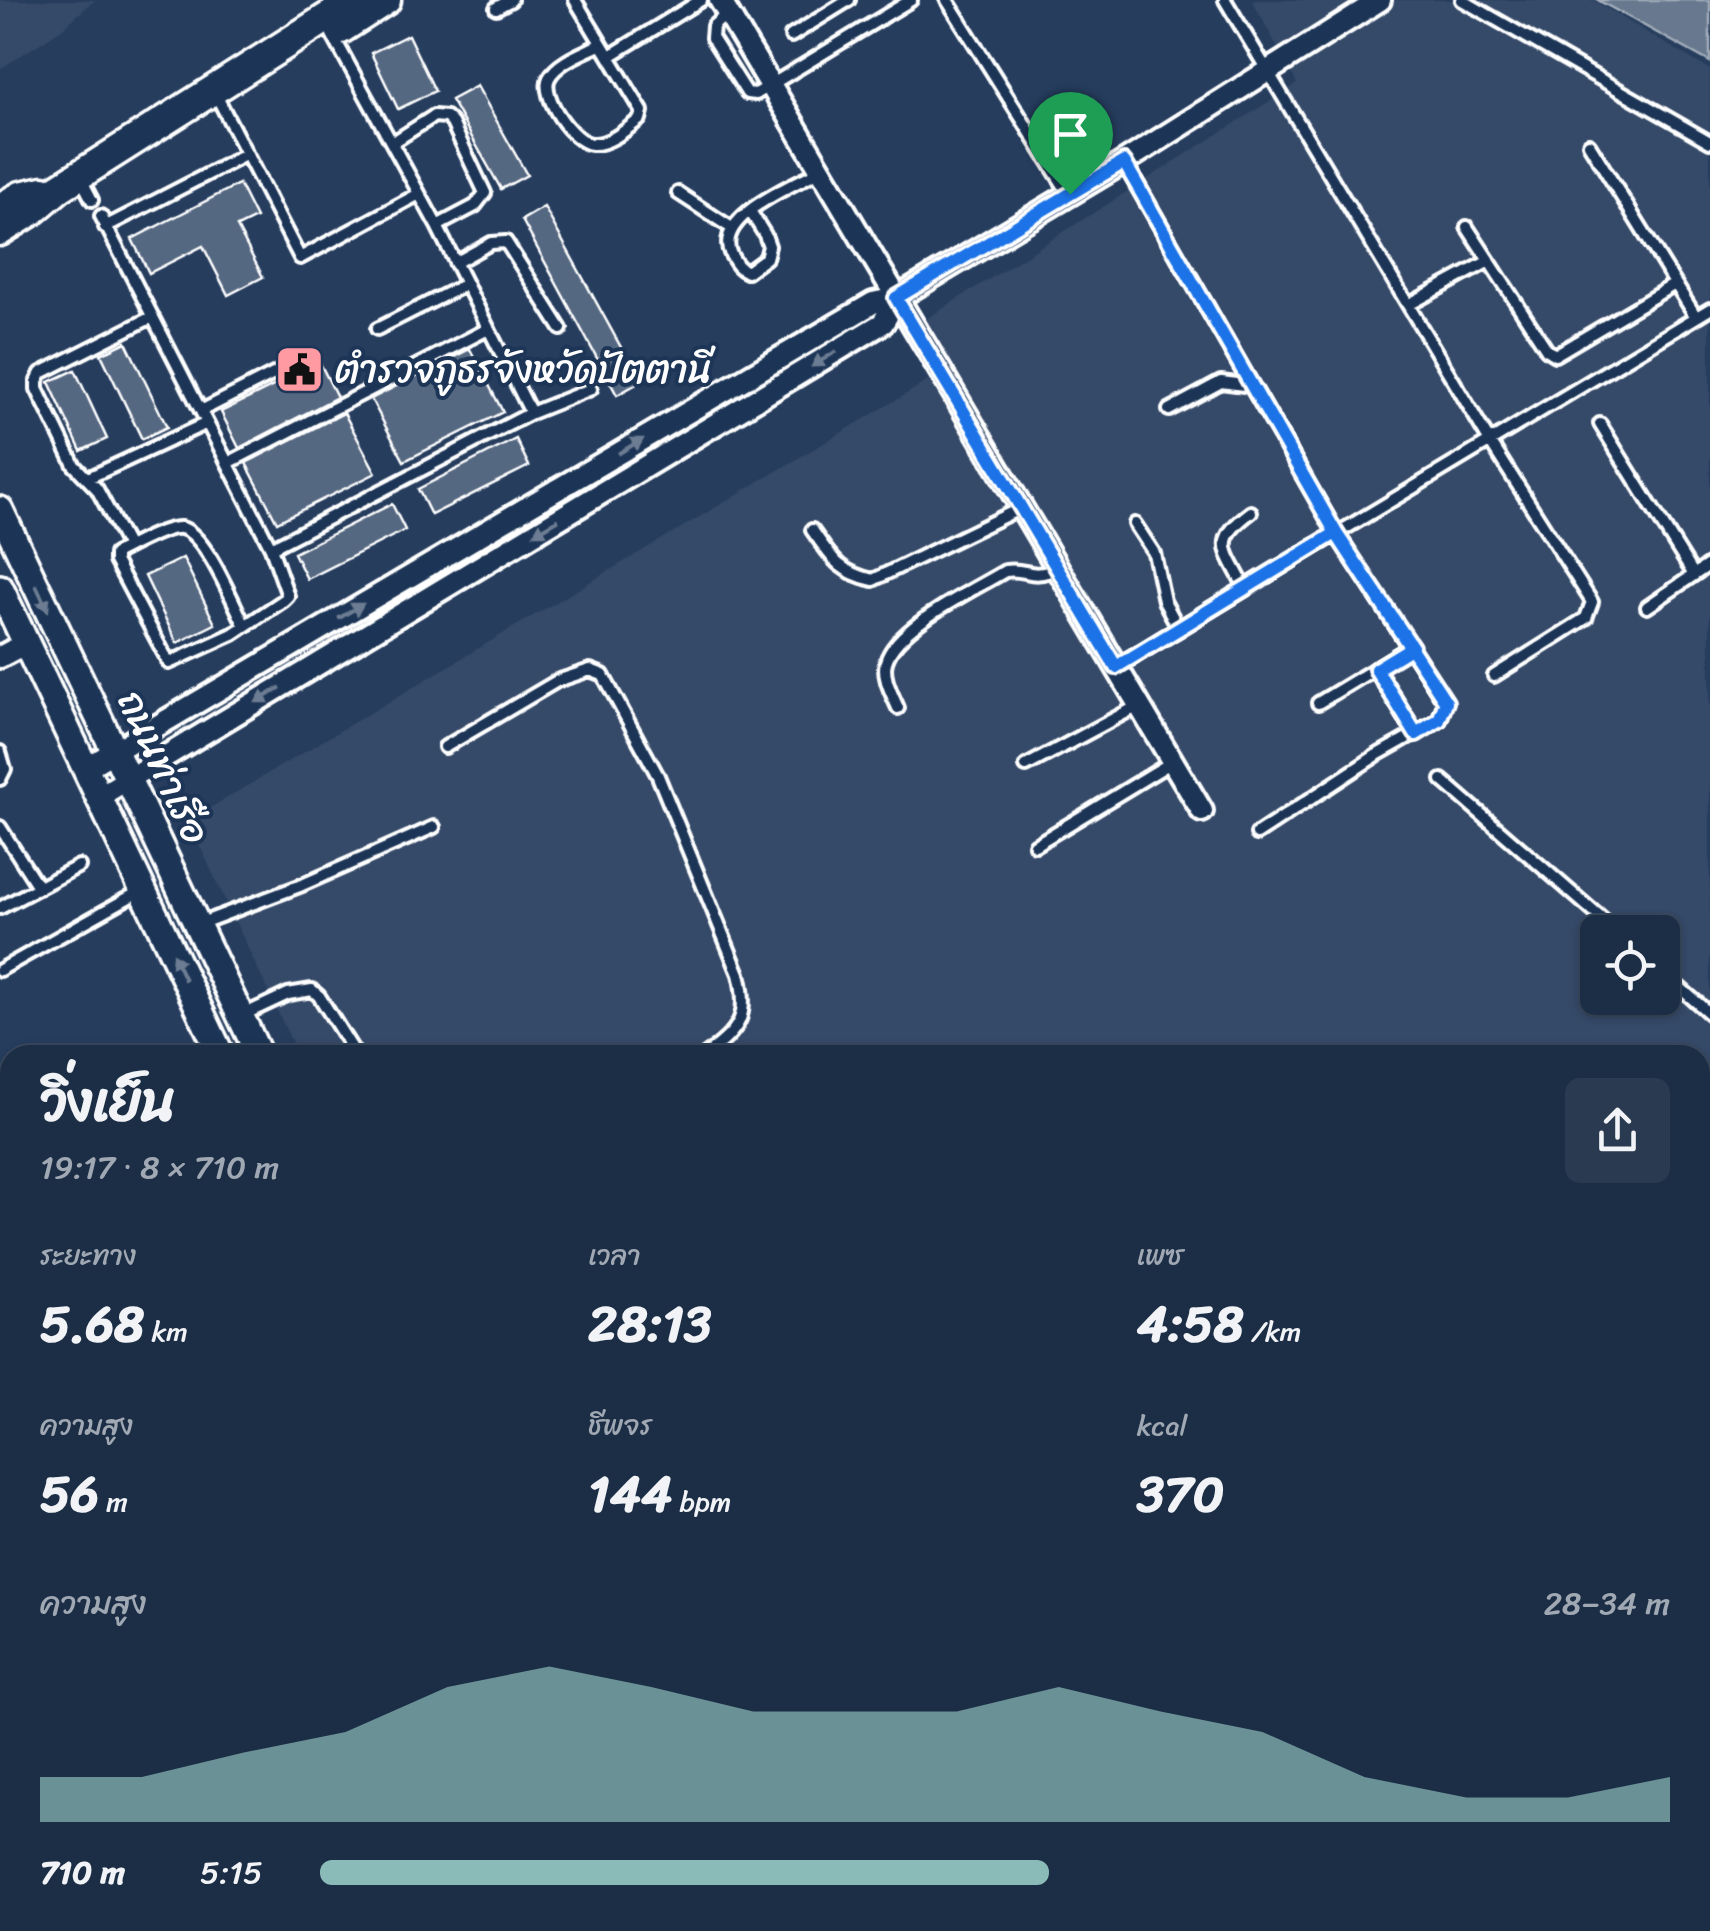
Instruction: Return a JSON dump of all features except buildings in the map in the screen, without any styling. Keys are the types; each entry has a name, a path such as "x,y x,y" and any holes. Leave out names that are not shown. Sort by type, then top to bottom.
{"main road":[{"path":"214,90 277,30 323,0"},
{"path":"0,231 77,188 214,90 355,0"},
{"path":"214,90 332,34 386,0"},
{"path":"0,208 22,196 77,188"}],"street":[{"path":"86,768 874,303 896,298 1124,162 1380,0"},
{"path":"724,7 1202,811"},
{"path":"100,796 884,323 896,298"},
{"name":"ถนนท่าเรือ","path":"0,510 254,1045"},
{"name":"ถนนท่าเรือ","path":"0,588 216,1045"},
{"path":"0,657 26,642"}],"lane":[{"path":"496,8 512,0"},
{"path":"575,0 642,111 640,119 623,131 603,143 589,144 570,130 552,104 548,84 564,63 601,44"},
{"path":"610,56 701,0"},
{"path":"791,36 849,0"},
{"path":"771,85 911,0"},
{"path":"947,0 1070,194"},
{"path":"1225,0 1489,440 1592,602 1586,618 1494,676"},
{"path":"1462,0 1710,142"},
{"path":"332,34 437,226 531,414"},
{"path":"214,90 302,259 419,194"},
{"path":"392,143 434,116 446,117 452,123 484,193 476,206 437,226"},
{"path":"1589,144 1696,317"},
{"path":"245,155 103,222 272,548 288,596 245,626 169,663 114,561 115,554 170,529 190,532 210,556 245,626"},
{"path":"1124,162 1336,533 1446,702 1439,720 1257,834"},
{"path":"750,210 768,246 761,264 746,272 739,268 727,245 730,227 750,210 821,170"},
{"path":"678,193 730,227"},
{"path":"1467,228 1547,350 1555,354 1675,284"},
{"path":"455,263 491,243 506,242 561,329"},
{"path":"1410,304 1489,260"},
{"path":"378,329 466,284"},
{"path":"1116,667 1710,309"},
{"path":"128,547 109,507 74,466 36,381 42,374 152,317"},
{"path":"228,463 488,329"},
{"path":"201,411 307,357"},
{"path":"1169,410 1222,382 1252,386"},
{"path":"272,548 531,414 590,388"},
{"path":"88,478 207,423"},
{"path":"1600,424 1694,575"},
{"path":"812,530 840,568 873,580 1022,508"},
{"path":"1245,588 1225,540 1235,524 1251,512"},
{"path":"1135,524 1154,553 1164,601 1179,628"},
{"path":"1646,607 1710,564"},
{"path":"898,708 885,676 885,664 905,635 1005,571 1037,576 1058,568"},
{"path":"1318,703 1412,647"},
{"path":"1376,669 1416,734"},
{"path":"445,747 557,681 590,670 603,676 658,776 739,974 745,997 738,1025 719,1045"},
{"path":"1026,766 1139,705"},
{"path":"0,752 5,769 0,778"},
{"path":"1036,846 1173,761"},
{"path":"1442,780 1597,915"},
{"path":"0,827 39,888"},
{"path":"197,925 302,885 434,827"},
{"path":"0,908 79,866"},
{"path":"0,970 143,890"},
{"path":"1680,988 1710,1014"},
{"path":"240,1016 288,994 312,990 320,996 350,1045"}],"shaded area":[{"path":"0,0 95,0 62,29 0,69"},
{"path":"1252,0 1593,0 1710,70 1710,1045 293,1045 188,821 953,366 926,319 1297,84"},
{"path":"1598,0 1710,0 1710,62 1601,2"}],"place":[{"name":"ตำรวจภูธรจังหวัดปัตตานี","path":"300,369"}],"route":[{"path":"1070,194 896,298 1116,667 1336,533 1412,647 1441,692 1446,702 1439,720 1416,734 1376,669 1412,647 1336,533 1124,162 1070,194"}]}
